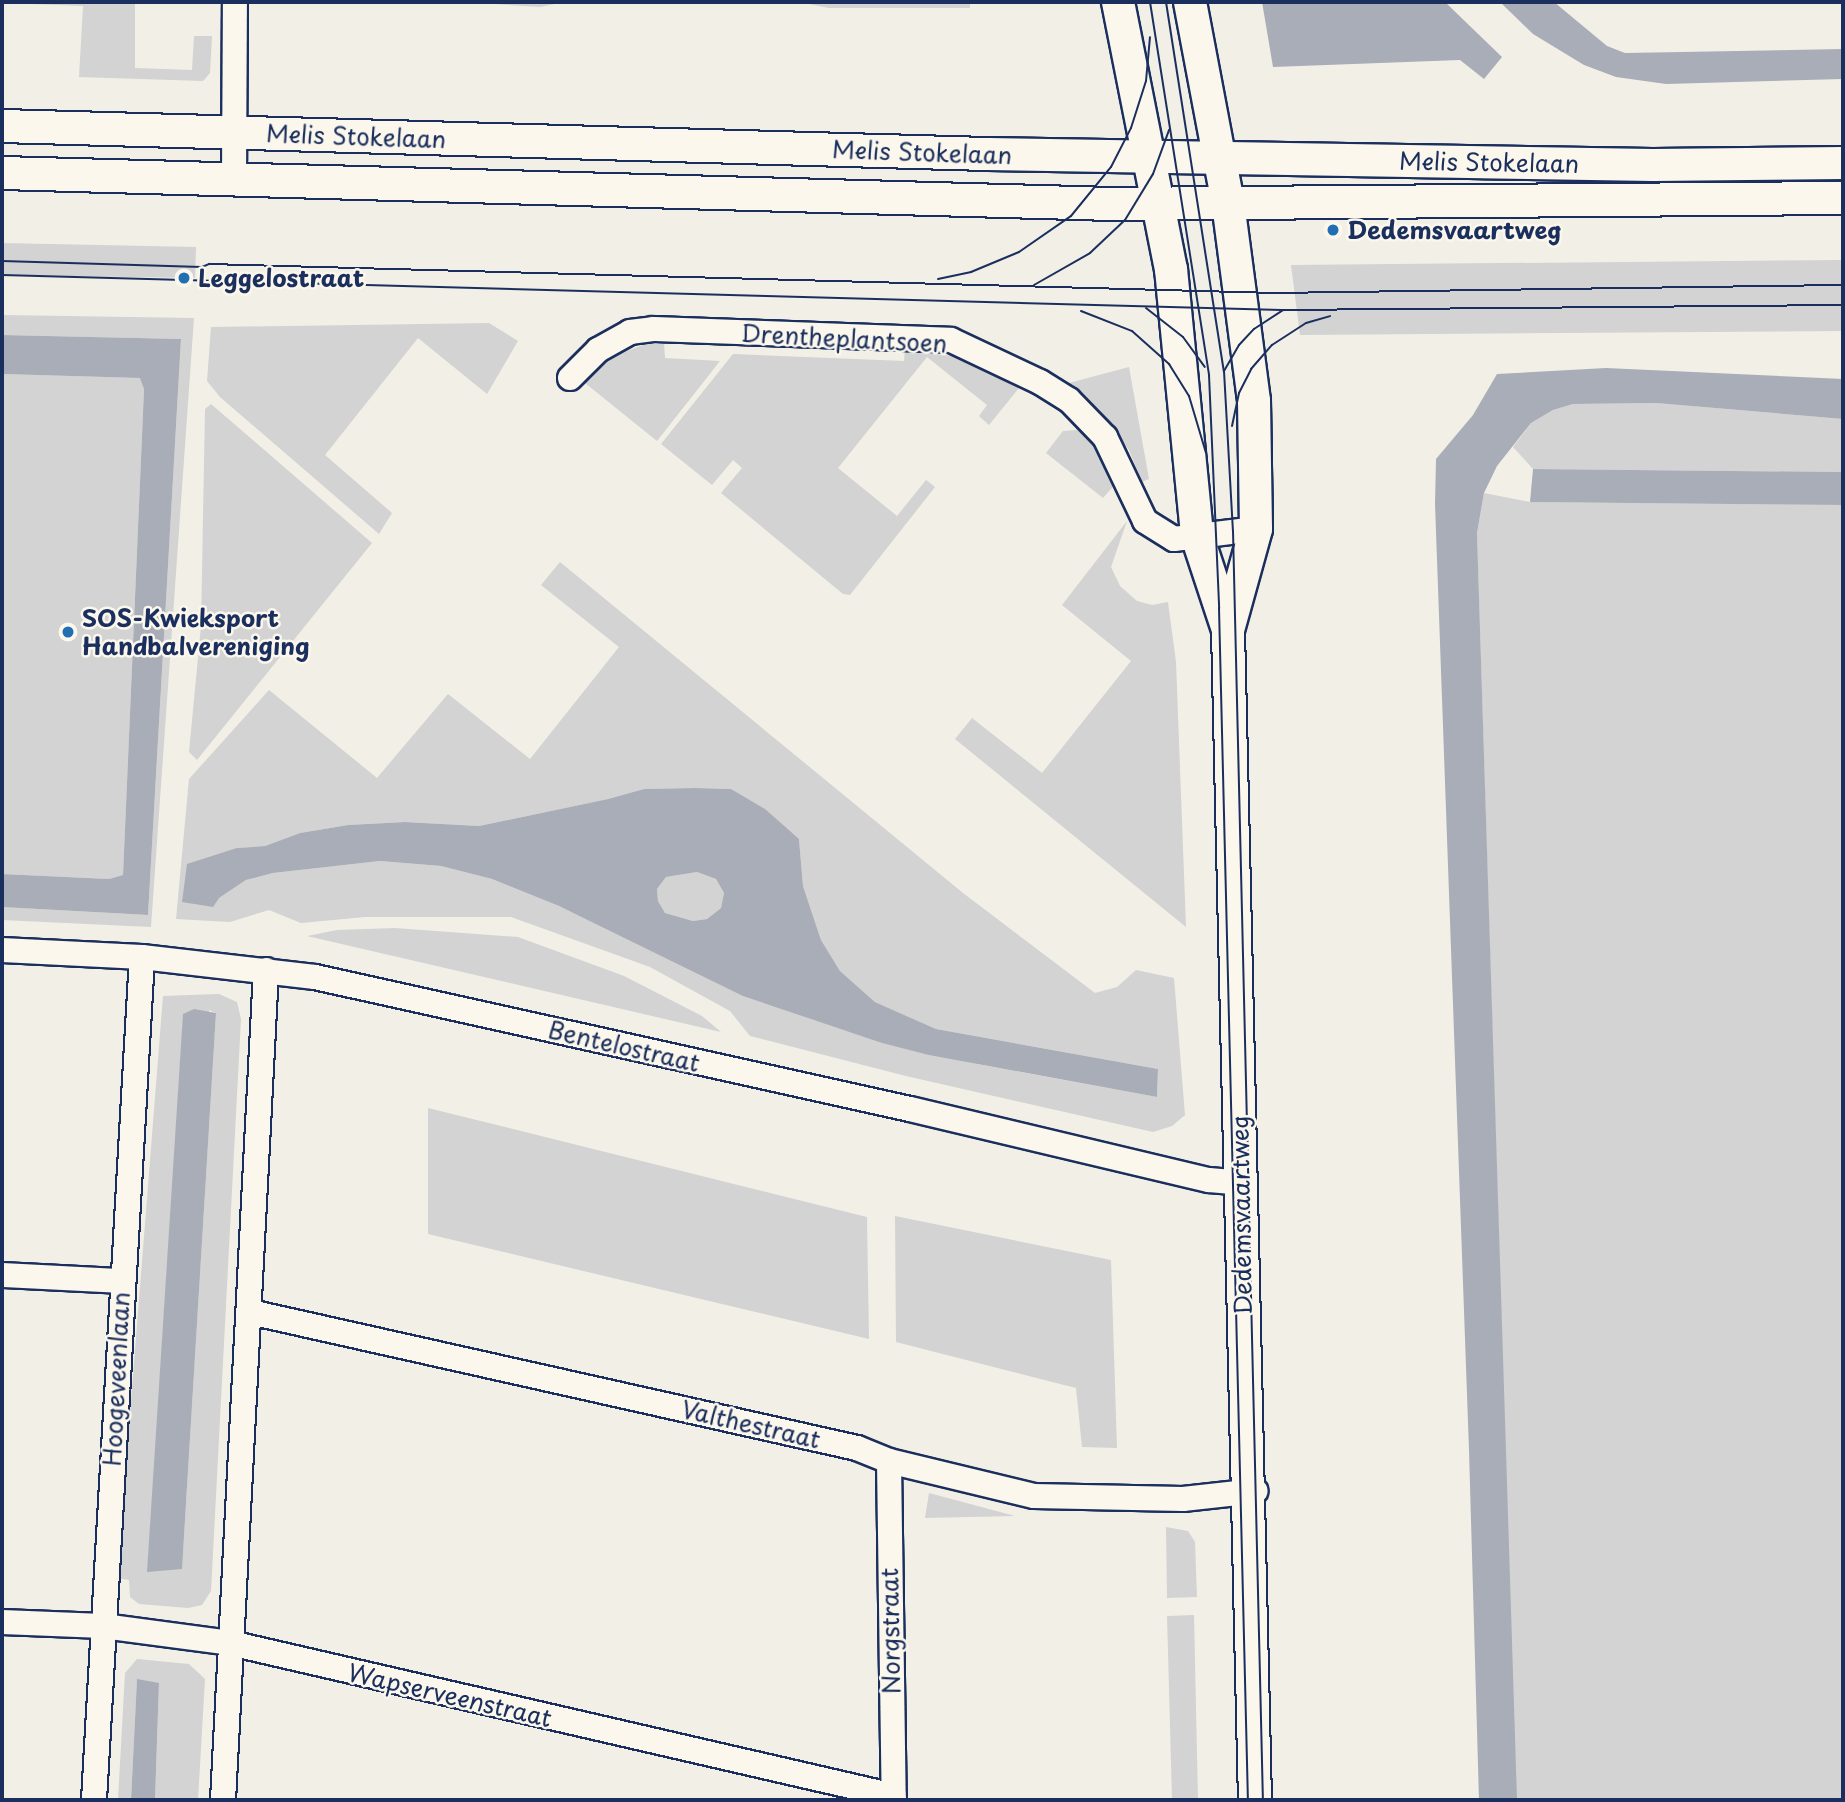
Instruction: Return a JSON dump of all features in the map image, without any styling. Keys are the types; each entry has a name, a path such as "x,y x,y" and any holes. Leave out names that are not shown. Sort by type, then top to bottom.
{"street":[{"path":"234,179 235,2"},
{"name":"Dedemsvaartweg","path":"1118,2 1171,268 1197,536 1228,630"},
{"name":"Dedemsvaartweg","path":"1190,2 1228,202 1254,401 1256,529 1228,630 1241,1183 1252,1492 1255,1800"},
{"name":"Melis Stokelaan","path":"2,126 974,153 1653,165 1843,163"},
{"name":"Melis Stokelaan","path":"2,173 1021,202 1843,198"},
{"name":"Drentheplantsoen","path":"570,378 598,350 630,332 653,329 951,340 1040,382 1069,400 1105,437 1145,521 1174,539 1256,529"},
{"name":"Bentelostraat","path":"2,950 142,957 315,977 909,1109 1209,1180 1241,1183"},
{"name":"Hoogeveenlaan","path":"94,1800 121,1281 142,957"},
{"path":"223,1800 266,970"},
{"path":"2,1275 121,1281"},
{"name":"Valthestraat","path":"250,1312 844,1445 889,1461 1034,1496 1184,1499 1252,1492"},
{"name":"Norgstraat","path":"889,1461 894,1798"},
{"name":"Wapserveenstraat","path":"2,1622 103,1626 230,1643 894,1798"}],"shaded area":[{"path":"135,2 135,68 192,70 194,36 212,36 210,73 203,81 79,77 83,6 2,3"},
{"path":"463,2 564,2 540,7"},
{"path":"799,2 970,2 970,8 829,8"},
{"path":"1262,2 1445,2 1502,57 1484,79 1460,60 1273,67"},
{"path":"1500,2 1554,2 1607,46 1625,53 1843,49 1843,79 1666,84 1616,77 1584,65 1533,34"},
{"path":"2,243 196,247 195,278 2,275"},
{"path":"1843,260 1843,331 1300,335 1291,265"},
{"path":"2,315 194,318 151,927 2,920 2,907 148,915 181,339 2,335"},
{"path":"489,323 518,341 487,394 418,338 325,455 392,513 379,534 220,397 207,381 211,327"},
{"path":"2,335 181,339 148,915 2,907 2,874 109,879 123,875 144,389 140,378 2,374"},
{"path":"664,343 665,358 720,361 657,441 585,383 610,360 627,351 646,344"},
{"path":"905,350 958,357 996,368 1024,382 989,425 979,416 987,405 927,357 838,468 897,516 926,480 935,487 850,595 843,594 721,493 742,468 733,460 712,485 661,444 733,354 904,361"},
{"path":"1129,367 1149,479 1142,482 1129,450 1104,416 1069,383"},
{"path":"1606,368 1843,379 1843,419 1656,403 1573,404 1553,410 1531,423 1497,466 1484,493 1477,533 1517,1800 1479,1800 1435,504 1436,459 1473,415 1497,374"},
{"name":"SOS-Kwieksport Handbalvereniging","path":"2,374 141,378 144,389 123,875 109,879 2,874"},
{"path":"1656,403 1843,419 1843,472 1533,469 1513,447 1531,423 1553,410 1573,404"},
{"path":"211,404 372,543 197,760 189,752 201,626 205,409"},
{"path":"1077,430 1087,436 1106,460 1117,482 1103,498 1046,453 1063,431"},
{"path":"1533,469 1843,472 1843,505 1530,502"},
{"path":"1484,493 1530,502 1843,505 1843,1800 1516,1800 1477,533"},
{"path":"1127,521 1111,567 1120,586 1137,601 1152,605 1168,602 1176,662 1186,927 955,739 972,718 1042,773 1131,661 1062,605"},
{"path":"560,562 963,893 1095,993 1117,987 1136,970 1174,978 1185,1115 1172,1126 1153,1132 906,1076 750,1036 730,1011 650,967 511,917 365,917 301,923 269,910 230,922 176,919 189,779 269,690 377,778 448,694 530,759 619,647 541,585","holes":["644,789 731,789 799,839 803,886 821,940 840,971 875,1002 936,1029 1158,1069 1157,1097 982,1065 882,1043 637,943 559,906 492,879 441,866 380,861 273,873 246,880 219,898 237,848 265,846 300,833 348,825 405,822 479,826"]},
{"path":"644,789 731,789 765,809 799,839 803,886 821,940 840,971 875,1002 936,1029 1158,1069 1157,1097 929,1055 882,1043 743,996 559,906 492,879 441,866 380,861 273,873 246,880 219,898 213,907 182,902 187,864 237,848 265,846 300,833 348,825 405,822 479,826","holes":["697,872 716,879 724,893 721,908 707,919 693,921 665,913 658,901 657,889 666,877"]},
{"path":"697,872 716,879 724,893 721,908 707,919 693,921 665,913 658,901 657,889 666,877"},
{"path":"395,928 518,937 624,976 702,1016 721,1032 307,936 337,930"},
{"path":"219,994 237,1002 241,1019 211,1591 202,1605 188,1608 139,1604 130,1597 129,1580 117,1578 163,996","holes":["209,1010 216,1013 182,1569"]},
{"path":"194,1009 216,1013 182,1569 147,1572 183,1014"},
{"path":"428,1108 867,1217 869,1339 428,1234"},
{"path":"895,1216 1111,1260 1117,1448 1082,1447 1076,1388 896,1342"},
{"path":"929,1493 1015,1516 925,1518"},
{"path":"1166,1527 1188,1531 1195,1542 1197,1597 1167,1598"},
{"path":"1194,1615 1198,1800 1172,1800 1167,1616"},
{"path":"137,1659 189,1664 205,1679 198,1800 155,1800 159,1684 137,1680 131,1800 118,1800 125,1673"},
{"path":"137,1679 159,1683 155,1800 131,1800"}],"tram line":[{"path":"1150,2 1209,375 1219,608 1248,1800"},
{"path":"1166,2 1224,371 1233,531 1263,1800"},
{"path":"938,279 971,272 1019,252 1071,216 1111,167 1131,128 1146,81 1150,37"},
{"path":"1034,285 1090,253 1125,220 1153,174 1169,130"},
{"path":"2,261 202,267 209,264 1274,293 1843,285"},
{"path":"2,275 1282,310 1843,305"},
{"path":"1146,308 1183,337 1205,367"},
{"path":"1224,371 1239,345 1254,329 1283,310"},
{"path":"1081,311 1132,331 1169,364 1189,396 1206,453"},
{"path":"1232,426 1239,393 1251,369 1272,345 1306,323 1330,316"}],"place":[{"name":"Dedemsvaartweg","path":"1333,230"},
{"name":"Leggelostraat","path":"184,278"},
{"name":"SOS-Kwieksport Handbalvereniging","path":"68,632"}]}
